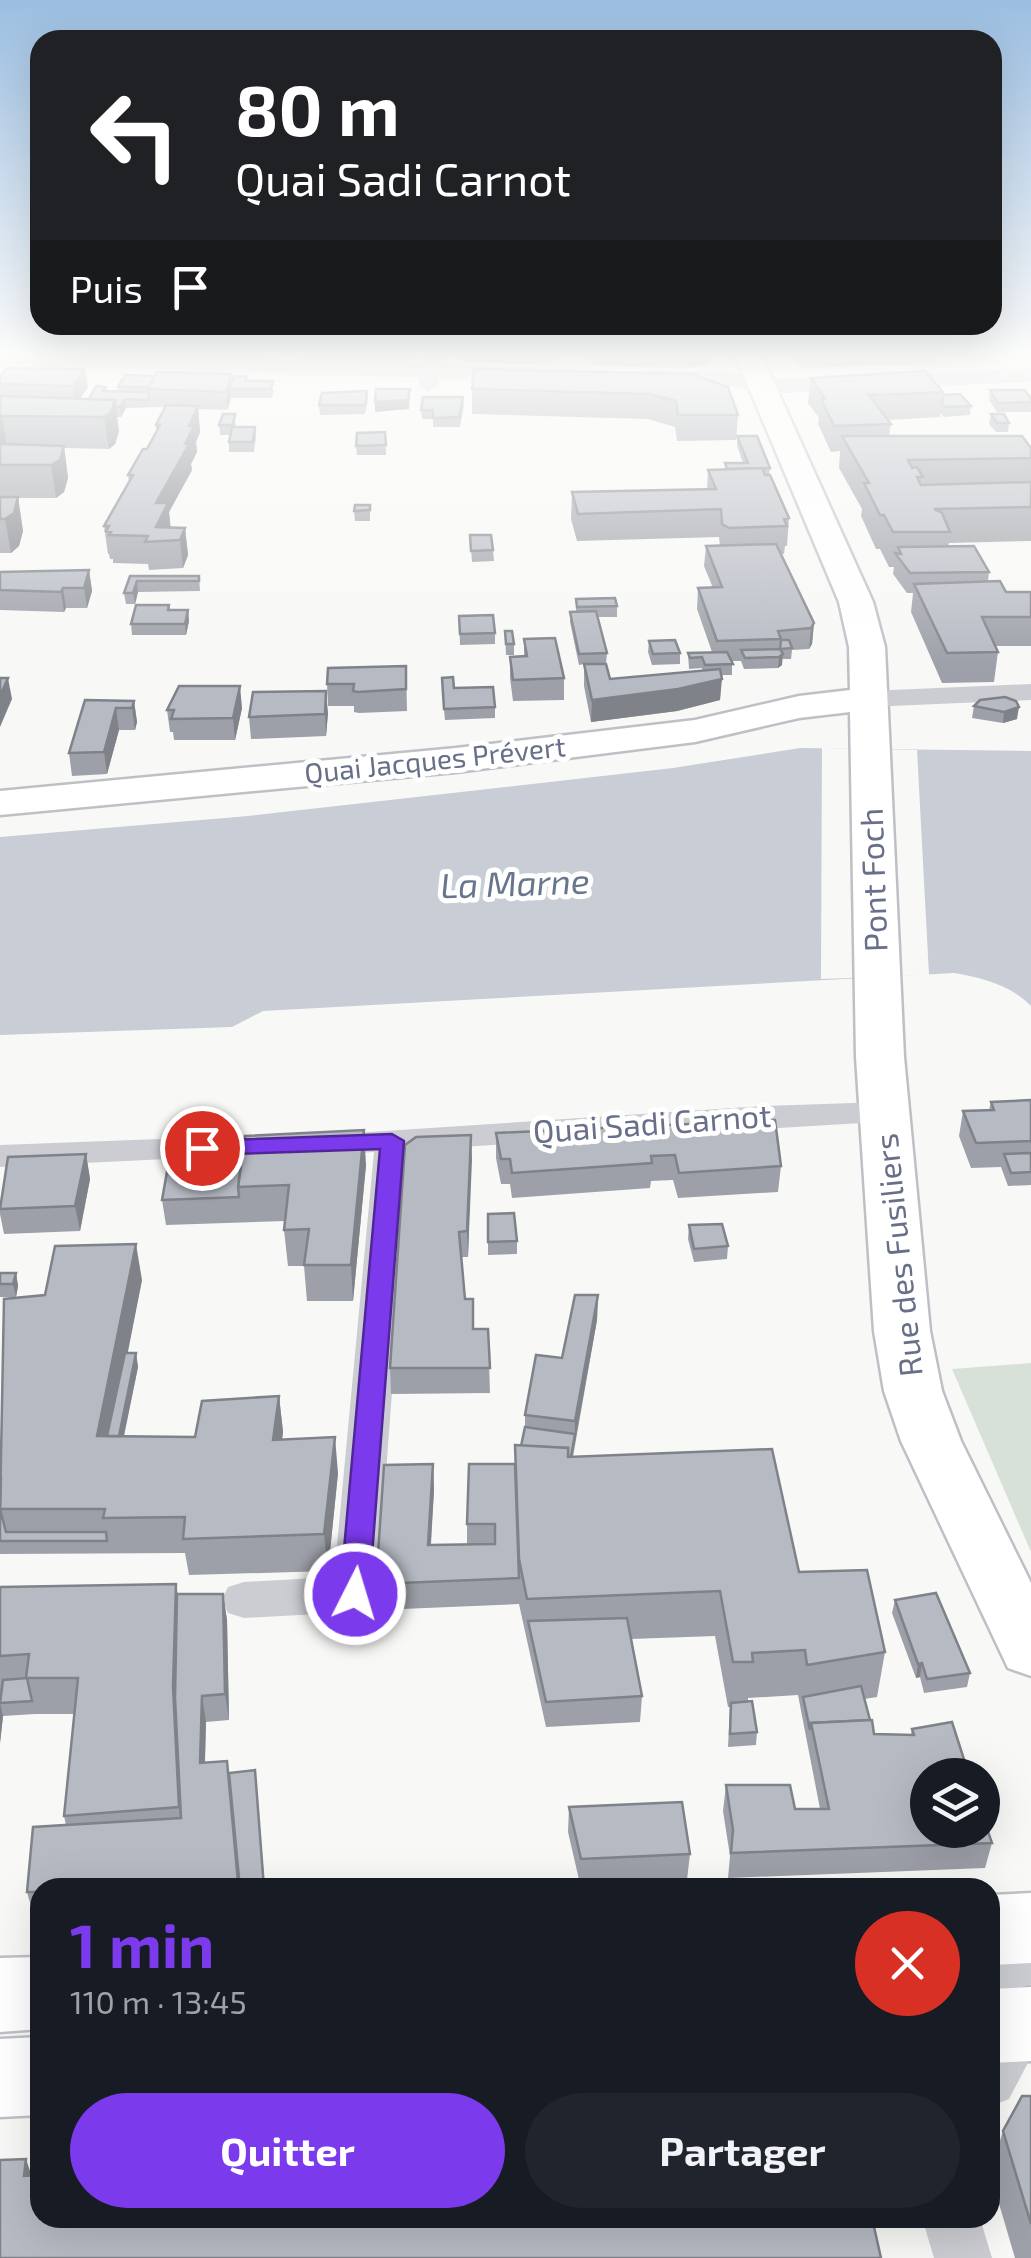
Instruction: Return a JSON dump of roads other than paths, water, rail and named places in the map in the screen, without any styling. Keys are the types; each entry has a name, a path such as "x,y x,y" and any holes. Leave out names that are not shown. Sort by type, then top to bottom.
{"main road":[{"name":"Pont Foch","path":"793,457 856,602 867,647 879,1037"},
{"name":"Quai Jacques Prévert","path":"0,803 456,760 695,732 799,707 868,699"},
{"name":"Rue des Fusiliers","path":"879,1037 902,1332 912,1392 931,1441 1031,1649"},
{"path":"1000,1930 1031,1928"},
{"path":"0,1995 30,1994"},
{"path":"0,2078 30,2076"}],"street":[{"path":"868,699 1031,692"},
{"name":"Quai Sadi Carnot","path":"5,1167 763,1116 884,1113"},
{"path":"244,1600 355,1594 392,1141"},
{"path":"955,2228 963,2258"}],"water":[{"name":"La Marne","path":"800,748 1031,751 1031,1006 1005,988 954,973 263,1011 232,1027 0,1035 0,837 248,816 673,768"}]}
